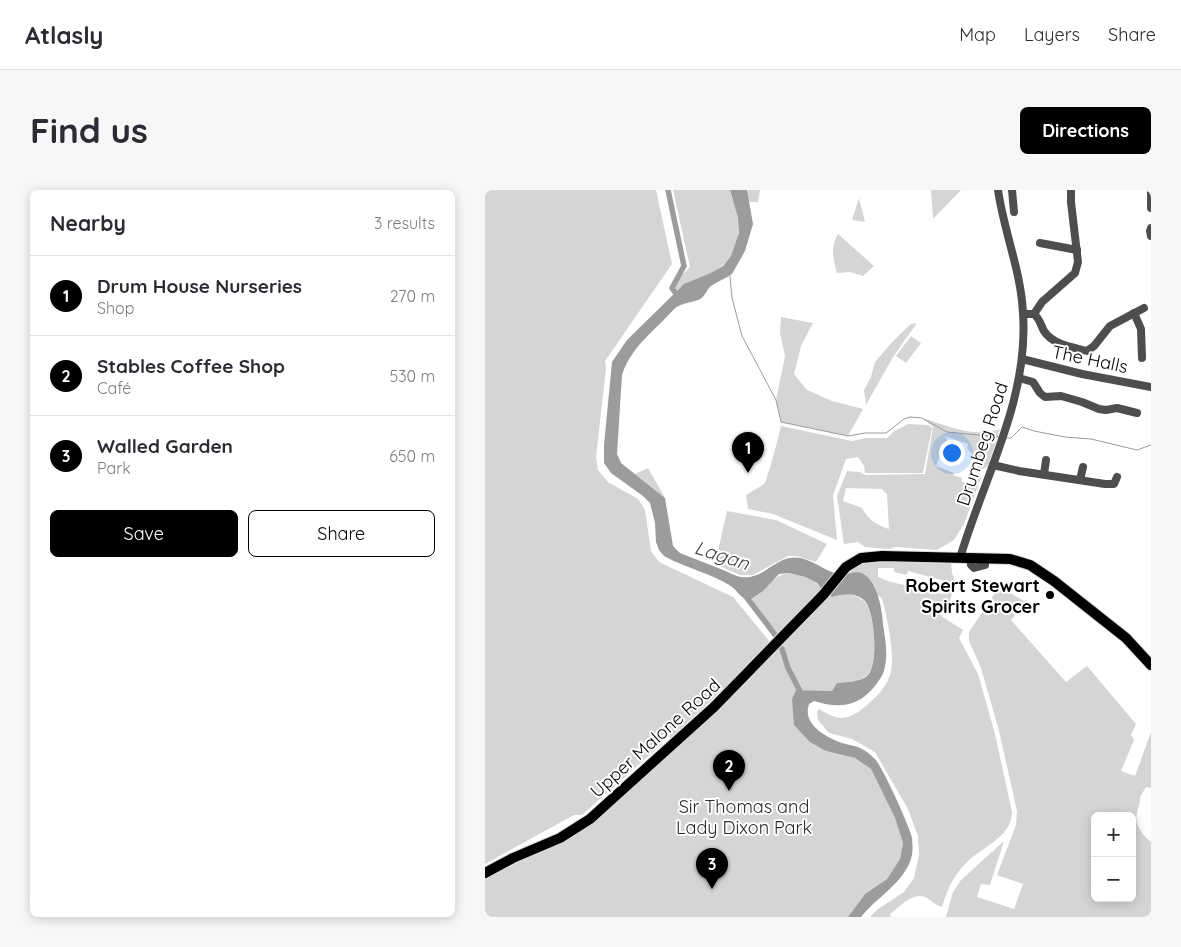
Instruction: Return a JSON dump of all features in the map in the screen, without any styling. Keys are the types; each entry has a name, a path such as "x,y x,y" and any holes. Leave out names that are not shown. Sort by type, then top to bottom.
{"main road":[{"name":"Upper Malone Road","path":"485,873 513,858 560,838 590,819 714,707 823,595 846,567 855,561 870,557 965,558"},
{"path":"965,558 1017,560 1037,569 1126,638 1151,664"}],"street":[{"name":"Drumbeg Road","path":"965,558 1013,406 1022,359 1023,314 1018,273 1004,224 998,190"},
{"path":"1012,190 1014,212"},
{"path":"1034,314 1042,302 1075,273 1078,262 1071,190"},
{"path":"1151,192 1151,208"},
{"path":"1151,228 1151,236"},
{"path":"1040,243 1077,250"},
{"path":"1023,314 1034,314 1053,341 1079,349 1090,350 1110,326 1144,308"},
{"path":"1134,313 1141,329 1142,358"},
{"name":"The Halls","path":"1022,359 1082,374 1151,387"},
{"path":"1019,378 1033,382 1040,394 1045,397 1061,396 1099,409 1117,408 1137,413"},
{"path":"1043,474 1046,460"},
{"path":"993,465 1115,484 1117,477"},
{"path":"1080,480 1083,467"},
{"path":"965,558 974,568 985,565"}],"green space":[{"path":"485,190 656,190 672,264 605,361 606,368 596,457 598,470 608,482 638,499 645,510 651,551 659,562 733,597 770,642 751,663 670,739 669,729 651,746 663,743 582,815 574,815 485,864"},
{"path":"673,190 730,190 737,212 739,228 736,244 724,264 710,274 688,283 676,291 678,279 690,267"},
{"path":"747,190 760,190 758,202 749,202"},
{"path":"931,190 961,190 933,219"},
{"path":"859,198 865,222 852,220"},
{"path":"838,234 874,266 863,276 850,272 837,273 833,258 833,248"},
{"path":"781,317 813,323 801,346 794,374 807,390 832,401 863,409 848,436 781,422 776,400 785,356 780,333"},
{"path":"917,323 893,357 866,405 864,390 871,377 875,362 911,324"},
{"path":"911,336 921,343 906,363 896,356"},
{"path":"922,418 970,432 1000,429 988,466 983,469 977,467 979,462 967,448 968,444 944,436 947,439 936,466 954,473 953,475 962,478 961,481 972,486 978,473 981,478 964,524 954,540 937,550 865,547 858,542 844,544 837,496 847,471 860,472 865,475 925,474 933,427","holes":["846,488 882,489 887,494 889,529 873,521 862,508 843,501"]},
{"path":"908,424 928,425 932,428 923,473 865,473 864,466 858,457 846,459 833,495 837,540 773,514 748,509 746,495 766,481 781,426 852,441 866,438 887,438 893,432"},
{"path":"648,468 665,498 635,474"},
{"path":"727,511 776,520 827,544 816,562 796,556 788,556 753,575 740,575 715,564"},
{"path":"862,559 942,563 951,560 952,573 956,583 949,603 941,616 963,630 959,638 978,674 995,734 1012,812 1011,821 1001,836 970,859 956,875 942,907 920,896 906,901 890,914 891,917 870,917 878,909 904,892 914,878 919,855 918,836 908,809 875,752 852,739 829,733 818,720 817,712 819,709 840,718 845,718 861,710 882,690 888,680 892,667 890,637 882,598 877,595 872,584 851,572 842,574","holes":["878,568 894,568 894,572 907,575 908,571 945,581 943,594 891,582 878,577"]},
{"path":"789,573 811,580 822,589 778,634 750,600 772,581"},
{"path":"999,587 1026,602 1011,620 1066,682 1087,666 1136,724 1131,735 1134,740 1121,771 1135,776 1151,732 1151,788 1146,787 1140,797 1136,817 1140,829 1151,842 1151,917 946,917 953,892 961,880 1004,841 990,885 981,884 977,897 1014,909 1023,884 997,875 1016,825 1017,811 999,731 981,668 969,641 969,632"},
{"name":"Sir Thomas and Lady Dixon Park","path":"846,594 864,601 871,615 874,650 871,669 861,679 837,683 832,691 797,690 792,699 826,751 855,758 871,769 895,818 903,843 900,859 887,879 865,894 848,917 485,917 485,879 561,841 828,595 832,597"}],"shaded area":[{"path":"730,190 747,190 753,224 745,251 732,274 711,286 700,299 675,308 631,355 622,375 617,454 621,463 665,498 673,546 680,553 741,577 754,576 783,560 796,557 839,574 862,573 873,585 880,605 886,645 886,661 881,676 869,693 855,702 832,705 814,701 809,704 808,711 812,724 822,733 844,744 862,749 875,759 895,797 912,838 911,858 905,872 861,917 848,917 865,894 887,879 900,859 903,843 895,818 871,769 855,758 826,751 810,742 794,725 792,699 796,690 832,691 837,683 857,681 867,676 873,662 874,639 871,616 865,601 854,595 832,597 817,583 805,577 789,573 779,574 763,591 750,600 742,597 735,589 725,583 664,556 656,542 655,523 650,503 611,473 604,463 612,362 627,340 684,284 723,266 731,256 739,233 738,218"}],"waterway":[{"path":"668,190 684,266 672,288 679,298"},
{"path":"730,276 732,298 742,336 776,400 781,422 848,436 865,433 886,433 904,419 910,417 922,418 947,432 999,437"},
{"path":"1005,438 1011,438 1022,427 1065,437 1091,439 1137,450 1151,445"},
{"path":"744,594 776,636"},
{"path":"782,649 788,668 802,695"}],"place":[{"name":"Drum House Nurseries","path":"748,473"},
{"name":"Robert Stewart Spirits Grocer","path":"1050,595"},
{"name":"Stables Coffee Shop","path":"729,791"},
{"name":"Walled Garden","path":"712,889"}],"water label":[{"name":"Lagan","path":"722,555"}]}
